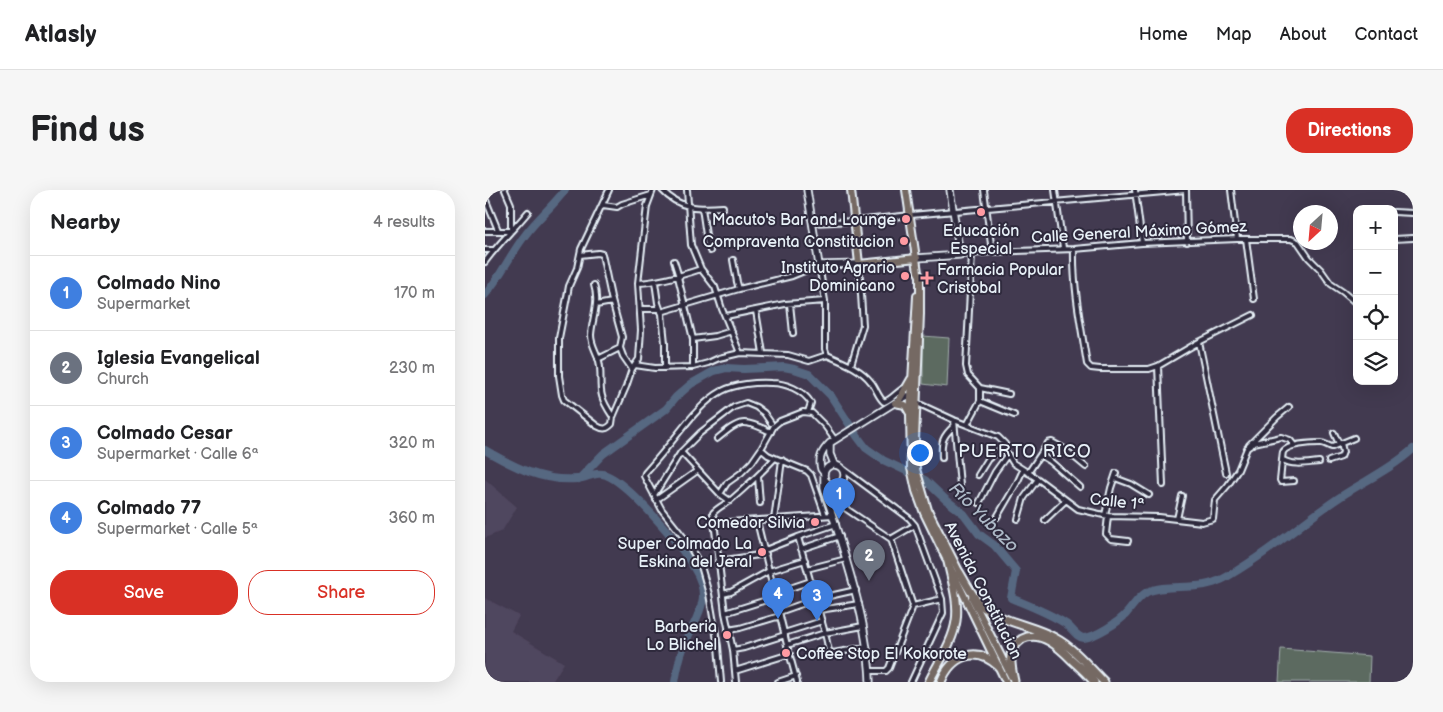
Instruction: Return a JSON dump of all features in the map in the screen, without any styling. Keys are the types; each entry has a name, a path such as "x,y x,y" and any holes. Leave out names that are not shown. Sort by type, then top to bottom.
{"highway":[{"path":"929,682 951,638 956,619 956,598 948,562"},
{"path":"959,572 981,604 989,611 1057,639 1074,651 1104,682"},
{"path":"1014,682 1011,664 1012,650 1020,641 1030,636 1041,637 1057,646 1094,682"},
{"path":"941,682 952,664 968,656 973,655 987,658 998,666"}],"main road":[{"path":"851,190 859,264"},
{"path":"907,190 918,272 912,378 913,394 910,415 913,468"},
{"name":"Calle General Máximo Gómez","path":"859,264 917,258"},
{"name":"Avenida Constitucion","path":"918,272 921,288 913,394 915,440 913,468 926,511 1014,682"},
{"path":"896,402 913,394"},
{"path":"896,402 905,405 910,415"},
{"path":"926,511 948,562 1006,682"}],"street":[{"path":"505,190 511,204 511,231"},
{"path":"609,190 581,249 577,268 569,286 559,338 558,354 560,389 564,400 603,429 607,429 612,424 613,417 639,359 641,310 638,283 643,230 647,206 653,190"},
{"path":"662,190 675,202 689,206 702,208 723,207"},
{"path":"687,190 691,245 701,269 715,287 740,353"},
{"path":"807,190 825,301 825,349 827,354 851,365 866,376 875,386 881,400 884,402 888,401 897,392 913,394 954,420 997,437 1005,444 987,459 978,475"},
{"path":"950,190 960,255"},
{"path":"984,190 992,252"},
{"path":"1055,190 1063,248"},
{"path":"811,223 855,221 1057,202 1135,192 1186,190 1187,242"},
{"path":"1231,190 1237,239"},
{"path":"1411,190 1413,198"},
{"path":"1135,192 1142,243"},
{"path":"603,204 617,207 651,195"},
{"path":"485,198 498,230"},
{"path":"702,208 710,251"},
{"path":"485,262 493,250 528,212"},
{"path":"1398,212 1413,213"},
{"path":"485,231 511,231"},
{"name":"Calle General Máximo Gómez","path":"917,258 1142,243 1291,238 1298,242 1331,284 1353,301"},
{"path":"1398,239 1413,238"},
{"path":"1246,239 1254,299"},
{"path":"1074,249 1074,277 1087,364 1091,368 1100,370 1149,369 1253,315"},
{"path":"485,250 493,250"},
{"path":"580,255 602,254 621,337 620,348 623,356 634,367 693,367 740,353 787,355 809,361 827,354"},
{"path":"972,254 966,366 968,375 980,388 1009,394"},
{"path":"733,260 739,289"},
{"path":"674,261 693,339 693,367"},
{"path":"851,365 863,325 859,264"},
{"name":"Calle General Máximo Gómez","path":"641,310 660,310 685,305 792,276 819,265 859,264"},
{"path":"638,283 655,282 678,277 701,269"},
{"path":"655,282 665,343 665,368"},
{"path":"594,285 596,305 591,336 601,370 602,398 613,417"},
{"path":"726,316 790,304 825,301"},
{"path":"596,305 612,302"},
{"path":"790,304 793,333"},
{"path":"756,311 763,353"},
{"path":"693,339 732,331"},
{"path":"1199,342 1225,473"},
{"path":"598,359 620,348"},
{"path":"1157,366 1163,485"},
{"path":"721,682 718,646 709,594 701,566 685,539 662,510 644,476 699,409 723,391 756,382 779,383 787,385 808,399 811,403 808,412"},
{"path":"967,425 980,401 980,388"},
{"path":"980,401 1014,415"},
{"path":"841,483 833,485 829,483 824,475 820,459 823,450 844,434 896,402"},
{"path":"654,495 681,452 734,407 746,403 756,407 765,413 771,423"},
{"path":"1247,448 1289,407"},
{"path":"719,494 727,483 752,462 774,426 780,421 803,412 812,413 825,426 833,442 830,454 834,464"},
{"path":"954,420 960,485"},
{"path":"717,439 742,422 771,432"},
{"path":"942,458 941,447 944,437 954,426"},
{"path":"1329,460 1341,457 1343,452 1334,433"},
{"path":"1247,448 1254,443 1281,438 1290,440 1294,445"},
{"path":"1294,481 1280,481 1285,450 1294,445 1310,443 1324,443 1332,447 1354,438"},
{"path":"1029,473 1048,443 1052,442 1063,448 1086,467"},
{"name":"Calle 1ª","path":"1005,444 1005,450 1013,463 1038,479 1077,509 1107,516 1202,522 1213,519 1215,500 1234,477 1247,448"},
{"path":"761,449 768,455 807,471 811,475 825,516"},
{"path":"681,452 719,494 730,501"},
{"path":"979,502 995,472 1008,454"},
{"path":"1040,455 1050,461 1080,487"},
{"path":"736,682 733,650 725,613 713,513 758,477 775,458"},
{"path":"774,520 782,460"},
{"path":"1283,460 1293,464 1319,462"},
{"path":"870,682 867,647 856,590 824,488 826,468 834,464 841,466 915,524 942,599 943,614 911,682"},
{"path":"835,502 845,476 843,469"},
{"path":"997,518 1023,470"},
{"path":"656,500 697,471"},
{"path":"1128,541 1111,539 1105,534 1115,476 1149,495"},
{"path":"758,477 760,503"},
{"path":"1018,519 1024,498 1038,479"},
{"path":"827,496 891,539 913,606 889,668 886,671 870,671"},
{"path":"1177,519 1182,496"},
{"path":"1045,520 1066,500"},
{"path":"714,523 833,515"},
{"path":"757,521 797,682"},
{"path":"718,560 765,552 798,536 836,524"},
{"path":"891,539 915,524"},
{"path":"798,536 829,651 833,653 867,647"},
{"path":"801,549 840,536"},
{"path":"807,570 847,559"},
{"path":"723,594 731,592 769,571 805,560"},
{"path":"725,613 811,581"},
{"path":"728,630 740,628 780,614 816,599 856,590"},
{"path":"913,606 942,599"},
{"path":"819,610 859,604"},
{"path":"733,650 822,621"},
{"path":"787,645 825,633 863,626"},
{"path":"735,671 790,654"},
{"path":"778,682 796,676"}],"shaded area":[{"path":"485,479 517,507 502,531 485,538"},
{"path":"485,598 519,616 511,631 564,663 552,682 485,682"}],"green space":[{"path":"923,336 949,338 947,387 923,384"},
{"path":"1281,649 1370,656 1369,682 1279,682"}],"waterway":[{"path":"485,295 526,234 565,190"},
{"name":"Río Yubazo","path":"579,479 603,454 666,409 691,384 714,371 726,368 784,367 794,369 809,374 831,396 866,448 883,460 925,480 964,514 979,534 994,545 1016,571 1011,598 1060,620 1081,638 1084,638 1100,632 1118,621 1147,592 1163,588 1200,586 1226,578 1337,499 1385,470 1413,449"},
{"path":"485,450 507,462 541,476 577,479 595,474 606,475 616,480 627,490 667,531 698,574 703,593 701,608 685,643 675,682"}],"place":[{"name":"Educación Especial","path":"981,212"},
{"name":"Macuto's Bar and Lounge","path":"906,219"},
{"name":"Compraventa Constitucion","path":"904,241"},
{"name":"Instituto Agrario Dominicano","path":"905,276"},
{"name":"Farmacia Popular Cristobal","path":"927,278"},
{"name":"Colmado Nino","path":"839,519"},
{"name":"Comedor Silvia","path":"815,522"},
{"name":"Super Colmado La Eskina del Jeral","path":"762,552"},
{"name":"Iglesia Evangelical","path":"869,581"},
{"name":"Colmado 77","path":"778,619"},
{"name":"Colmado Cesar","path":"817,621"},
{"name":"Barberia Lo Blichel","path":"727,635"},
{"name":"Coffee Stop El Kokorote","path":"786,653"}],"district":[{"name":"PUERTO RICO","path":"1025,451"}]}
